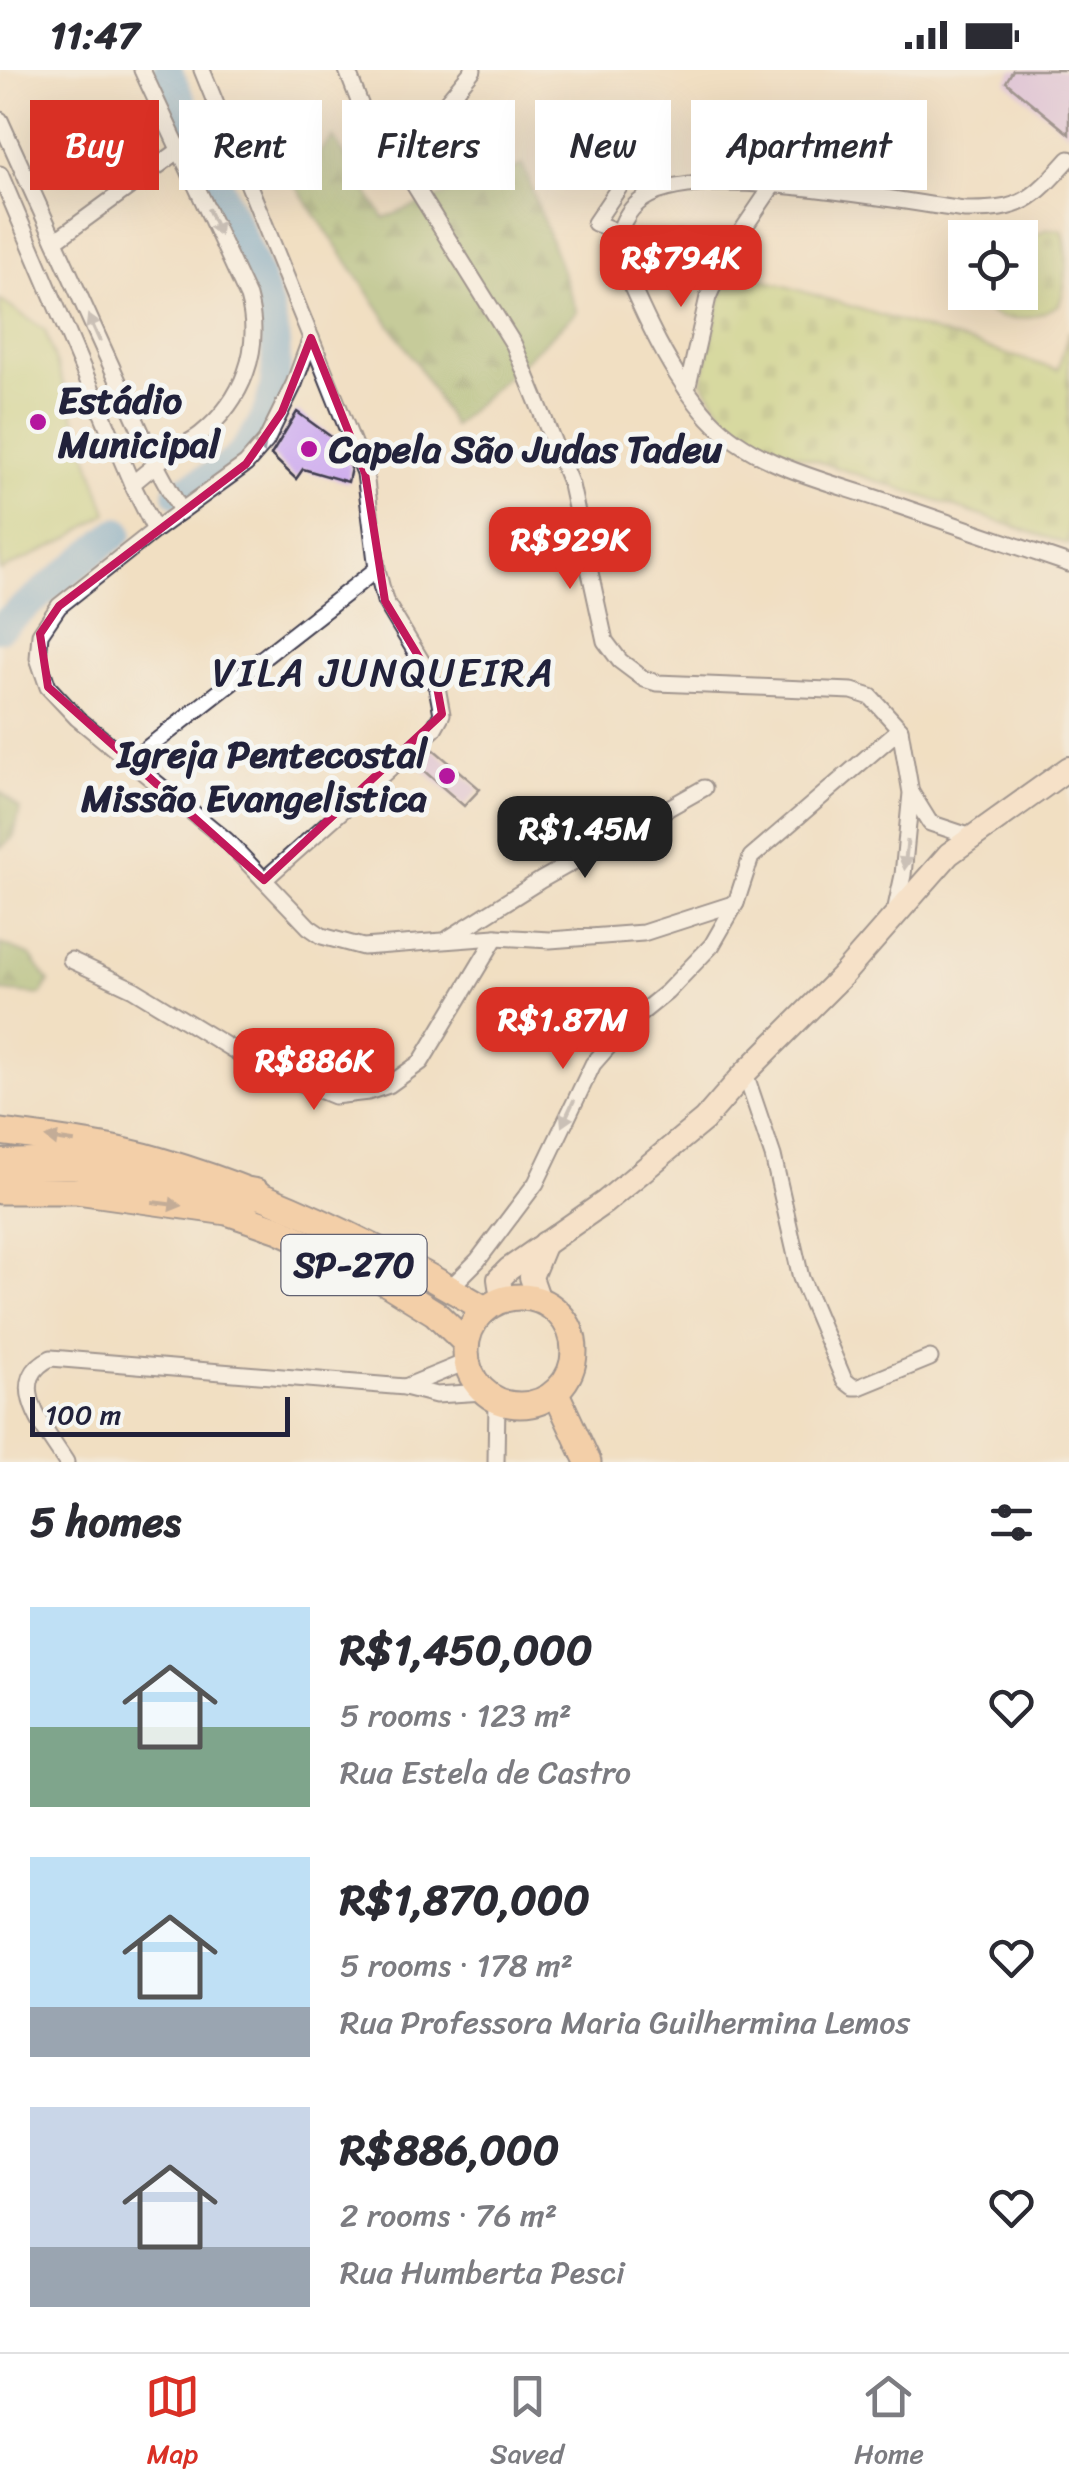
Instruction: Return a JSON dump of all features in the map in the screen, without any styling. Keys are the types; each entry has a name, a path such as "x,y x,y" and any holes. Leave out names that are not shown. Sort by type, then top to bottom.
{"highway":[{"path":"0,1166 73,1163 255,1194"}],"main road":[{"name":"SP-270","path":"0,1132 101,1146 157,1160 255,1194 310,1217 450,1288 493,1304"},
{"name":"SP-270","path":"0,1192 77,1192 227,1212 279,1230 368,1271 434,1313 466,1353"},
{"path":"527,1296 556,1309 568,1324 574,1360 568,1378 556,1393 538,1403 517,1406 490,1396 473,1380 466,1353 474,1323 493,1304 527,1296"},
{"path":"556,1393 588,1462"}],"street":[{"path":"142,70 179,145"},
{"path":"202,70 365,473 385,601 436,687 442,714 433,730 264,880"},
{"path":"346,70 358,100"},
{"path":"448,100 473,70"},
{"path":"0,120 156,465 181,511"},
{"path":"54,242 179,150"},
{"path":"805,190 965,210 999,210 1022,204 1069,159"},
{"path":"0,174 155,530"},
{"path":"691,186 664,189 644,198 629,212 618,232 616,252 687,390 712,420 738,442 766,458 1069,564"},
{"path":"132,484 201,434 245,378 253,354 254,318 248,297 200,190"},
{"path":"417,190 514,345 571,485 596,609 612,652 644,679 657,684 852,691 871,698 900,729 910,793 903,875 894,916"},
{"path":"618,190 595,223 618,232"},
{"path":"687,390 708,296 731,247 770,190"},
{"path":"311,338 266,441 246,464 59,606 40,634 38,658 48,687 76,718 226,840 322,936 383,948 496,937 550,940 643,933 736,903"},
{"path":"131,761 378,569"},
{"path":"450,1288 478,1260 536,1182 593,1064 630,1022 667,992 712,945 736,903 752,858 900,729"},
{"path":"493,1304 500,1280 605,1202 704,1120 841,977 948,854 1069,768"},
{"path":"446,940 541,880 704,788"},
{"path":"910,793 930,823 970,836"},
{"path":"71,960 133,990 258,1065 334,1096 389,1085 421,1062 496,937"},
{"path":"745,1073 773,1156 802,1278 844,1380 859,1387 930,1358"},
{"path":"539,1300 531,1277 545,1244"},
{"path":"404,1387 466,1353"},
{"path":"66,1462 38,1418 30,1393 30,1375 36,1365 51,1358 404,1387 436,1395 490,1396 496,1462"}],"highlighted area":[{"path":"311,338 365,473 385,601 437,687 442,714 264,880 48,687 40,634 59,606 246,464 282,412"}],"green space":[{"path":"333,137 342,151 342,190 366,190 384,218 457,190 515,190 515,168 523,165 577,312 453,426 417,364 298,190 322,190 322,149"},
{"path":"1048,229 1062,230 1065,277 1059,305 1023,318 990,313 987,310 1038,310 1038,234"},
{"path":"727,268 1058,370 1069,331 1069,545 739,435 702,382"},
{"name":"Estádio Municipal","path":"0,300 45,330 107,513 70,538 0,571"},
{"path":"0,791 20,809 14,837 0,848"},
{"path":"0,944 30,955 49,982 41,995 0,991"}],"building":[{"path":"1013,70 1069,70 1069,134 1006,82"},
{"name":"Capela São Judas Tadeu","path":"297,412 341,444 351,468 348,482 303,469 296,479 271,455"},
{"name":"Igreja Pentecostal Missão Evangelistica","path":"432,748 480,789 464,806 415,763"}],"waterway":[{"path":"167,70 254,266 274,332 276,364 272,396 260,428 231,463 178,493"},
{"path":"0,627 118,532"}],"place":[{"name":"Estádio Municipal","path":"38,422"},
{"name":"Capela São Judas Tadeu","path":"309,449"},
{"name":"Igreja Pentecostal Missão Evangelistica","path":"447,776"}],"district":[{"name":"VILA JUNQUEIRA","path":"384,672"}]}
